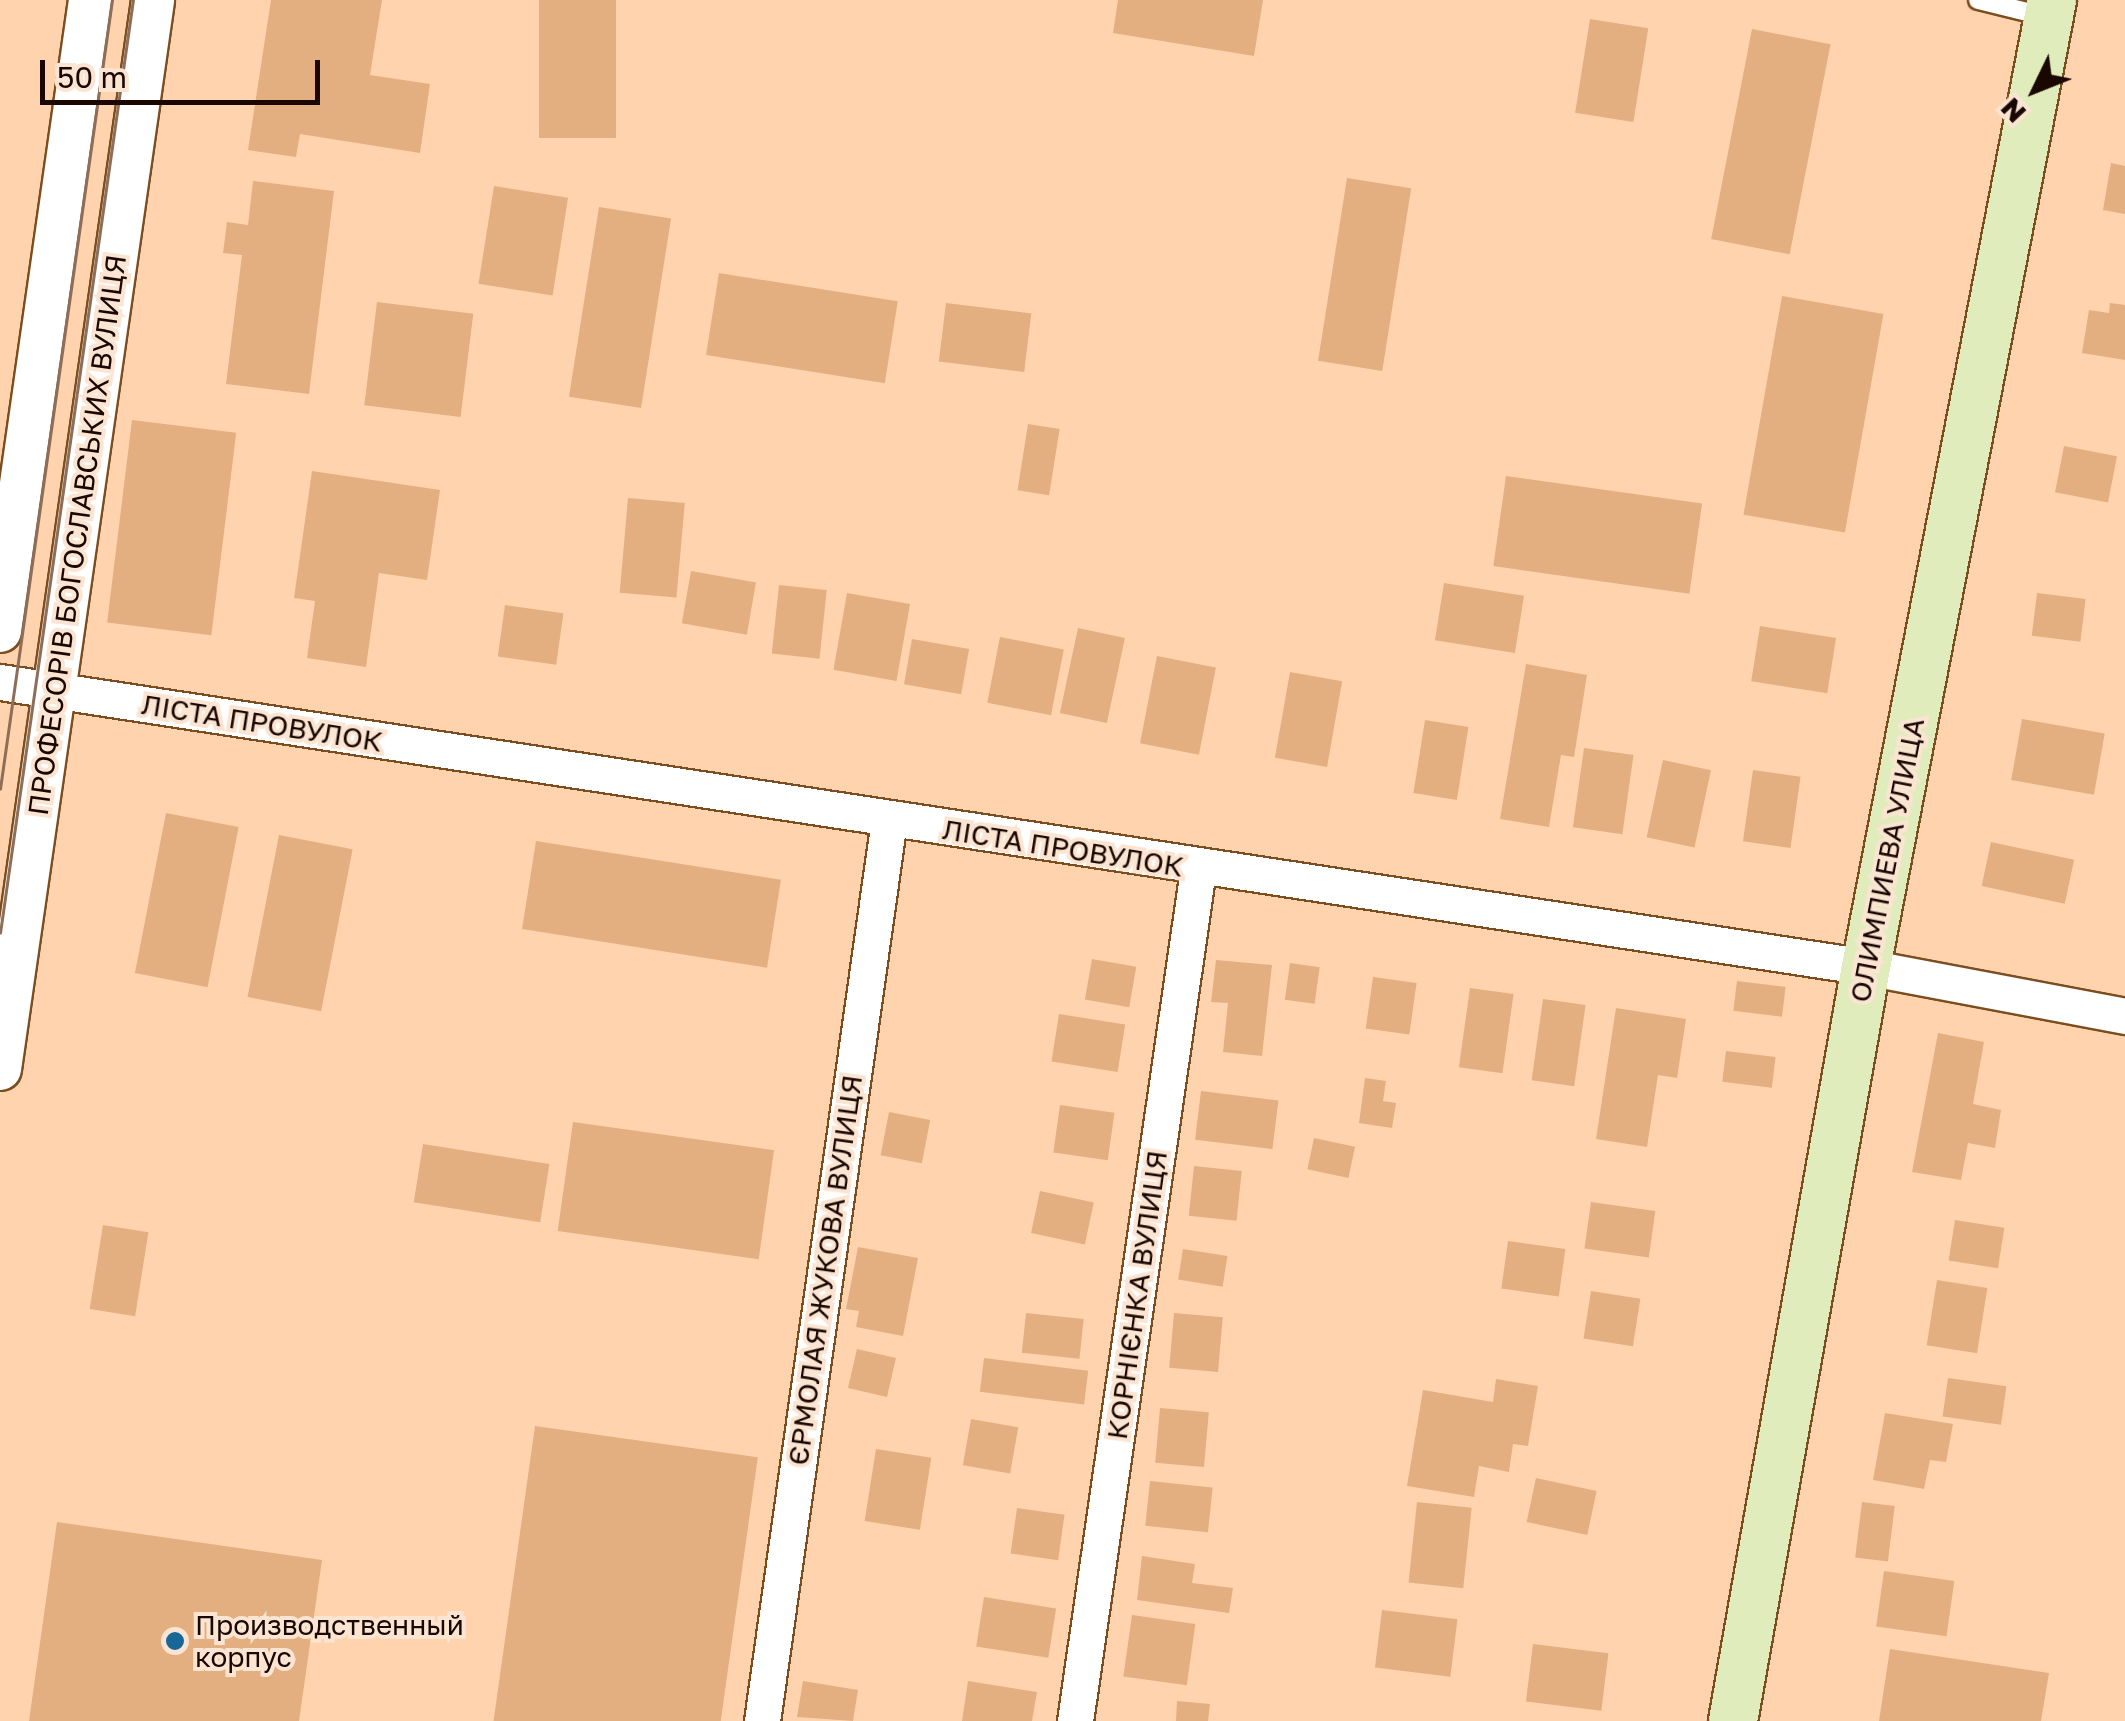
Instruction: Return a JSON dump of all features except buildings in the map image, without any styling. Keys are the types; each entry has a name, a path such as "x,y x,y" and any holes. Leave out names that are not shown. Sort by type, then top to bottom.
{"main road":[{"name":"ОЛИМПИЕВА УЛИЦА","path":"1733,1721 1866,967 2050,8"}],"street":[{"path":"0,631 90,0"},
{"name":"ПРОФЕСОРІВ БОГОСЛАВСЬКИХ ВУЛИЦЯ","path":"0,1069 153,0"},
{"name":"ЛІСТА ПРОВУЛОК","path":"0,682 1198,870 1866,967 2125,1016"},
{"name":"ЄРМОЛАЯ ЖУКОВА ВУЛИЦЯ","path":"762,1721 888,820"},
{"name":"КОРНІЄНКА ВУЛИЦЯ","path":"1076,1721 1198,870"}],"lane":[{"path":"1978,0 2050,8"}],"tram line":[{"path":"0,789 112,0"},
{"path":"0,933 133,0"}],"place":[{"name":"Производственный корпус","path":"175,1641"}]}
